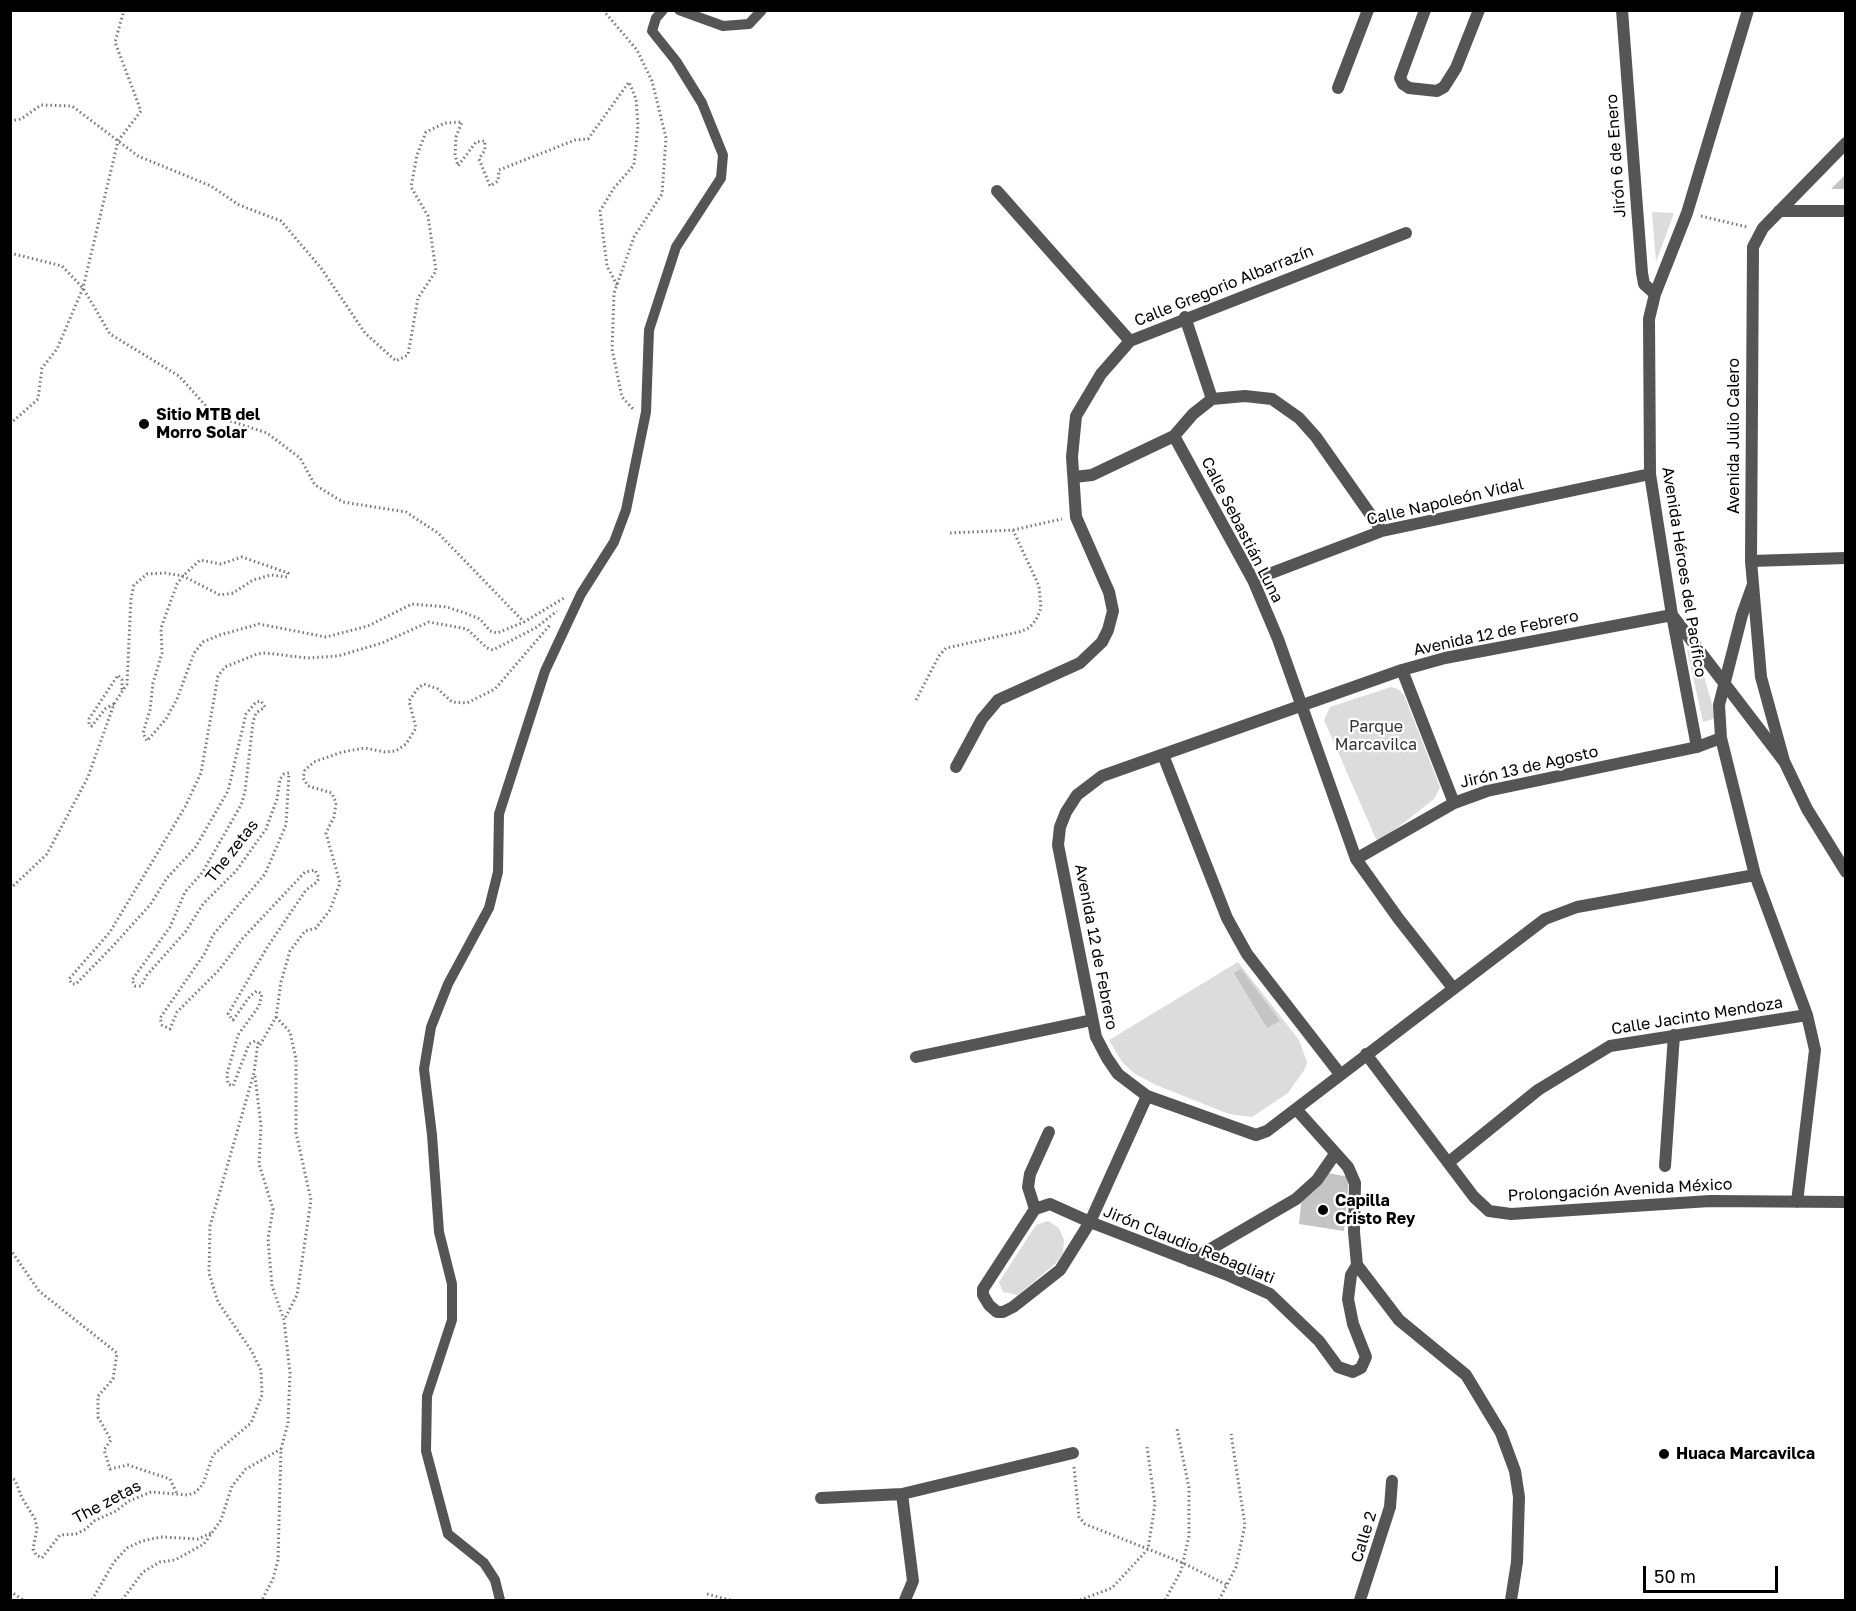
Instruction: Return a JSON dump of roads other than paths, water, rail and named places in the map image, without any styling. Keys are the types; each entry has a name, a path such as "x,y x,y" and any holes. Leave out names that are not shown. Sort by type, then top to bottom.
{"street":[{"path":"1338,88 1368,10"},
{"path":"1421,12 1400,78 1409,88 1437,91 1444,87 1456,69 1479,10"},
{"name":"Jirón 6 de Enero","path":"1622,10 1642,273 1644,284 1655,294"},
{"name":"Avenida Héroes del Pacífico","path":"1697,747 1672,615 1650,474 1649,319 1655,294 1688,213 1748,10"},
{"name":"Avenida Julio Calero","path":"1845,142 1763,228 1753,247 1751,561 1761,677 1784,761 1807,809 1845,872"},
{"path":"997,191 1130,341"},
{"path":"1779,211 1845,211"},
{"name":"Calle Gregorio Albarrazín","path":"956,767 982,719 998,699 1080,663 1102,642 1108,630 1113,611 1109,592 1076,517 1072,458 1076,416 1101,374 1130,341 1185,317 1406,233"},
{"path":"1185,317 1212,399"},
{"path":"1074,477 1092,475 1174,436 1193,414 1212,399 1245,396 1272,399 1299,418 1316,437 1382,531"},
{"name":"Calle Sebastián Luna","path":"1174,436 1253,580 1278,639 1300,707 1356,859 1398,918 1454,988"},
{"name":"Calle Napoleón Vidal","path":"1253,580 1382,531 1650,474"},
{"path":"1751,561 1845,558"},
{"path":"1752,587 1723,680 1719,705 1721,738 1755,875 1807,1015 1815,1050 1797,1202"},
{"name":"Avenida Julio Calero","path":"1672,615 1784,761"},
{"name":"Avenida 12 de Febrero","path":"1672,615 1445,658 1402,670 1102,776 1077,795 1060,827 1058,845 1096,1037 1118,1074 1147,1096 1256,1135 1267,1131 1545,919 1577,907 1755,875"},
{"path":"1402,670 1454,803"},
{"name":"Jirón 13 de Agosto","path":"1356,859 1454,803 1487,791 1697,747 1721,738"},
{"path":"1163,755 1227,918 1247,954 1340,1074"},
{"name":"Calle Jacinto Mendoza","path":"1449,1162 1538,1090 1583,1060 1610,1046 1807,1015"},
{"path":"916,1057 1092,1020"},
{"path":"1665,1166 1674,1035"},
{"name":"Prolongación Avenida México","path":"1366,1054 1474,1197 1489,1211 1511,1214 1710,1201 1845,1202"},
{"path":"1049,1132 1029,1180 1028,1187 1035,1209 983,1289 983,1295 989,1305 997,1312 1013,1307 1049,1281 1060,1270 1090,1222 1147,1096"},
{"path":"1296,1109 1348,1167 1355,1183 1354,1232 1358,1265 1399,1320 1466,1375 1501,1433 1515,1471 1519,1497 1517,1562 1511,1600"},
{"path":"1190,1261 1296,1199 1317,1180 1335,1154"},
{"name":"Jirón Claudio Rebagliati","path":"1035,1209 1050,1203 1090,1222 1270,1294 1319,1341 1342,1370 1357,1372 1366,1357 1353,1324 1348,1299 1351,1275 1358,1265"},
{"path":"821,1498 902,1494 1073,1453"},
{"name":"Calle 2","path":"1360,1600 1390,1507 1392,1481"},
{"path":"902,1494 913,1581 905,1600"}],"lane":[{"path":"500,1600 495,1580 484,1563 448,1534 426,1451 427,1396 452,1320 452,1284 439,1232 432,1135 424,1069 432,1027 448,984 489,908 498,872 499,813 546,671 581,594 614,542 626,510 644,421 649,330 676,247 721,178 723,155 702,103 676,61 652,31 656,18 663,10"},
{"path":"679,10 723,26 749,24 762,10"}],"place":[{"name":"Sitio MTB del Morro Solar","path":"144,424"},
{"name":"Capilla Cristo Rey","path":"1323,1210"},
{"name":"Huaca Marcavilca","path":"1664,1454"}],"park label":[{"name":"Parque Marcavilca","path":"1376,736"}]}
